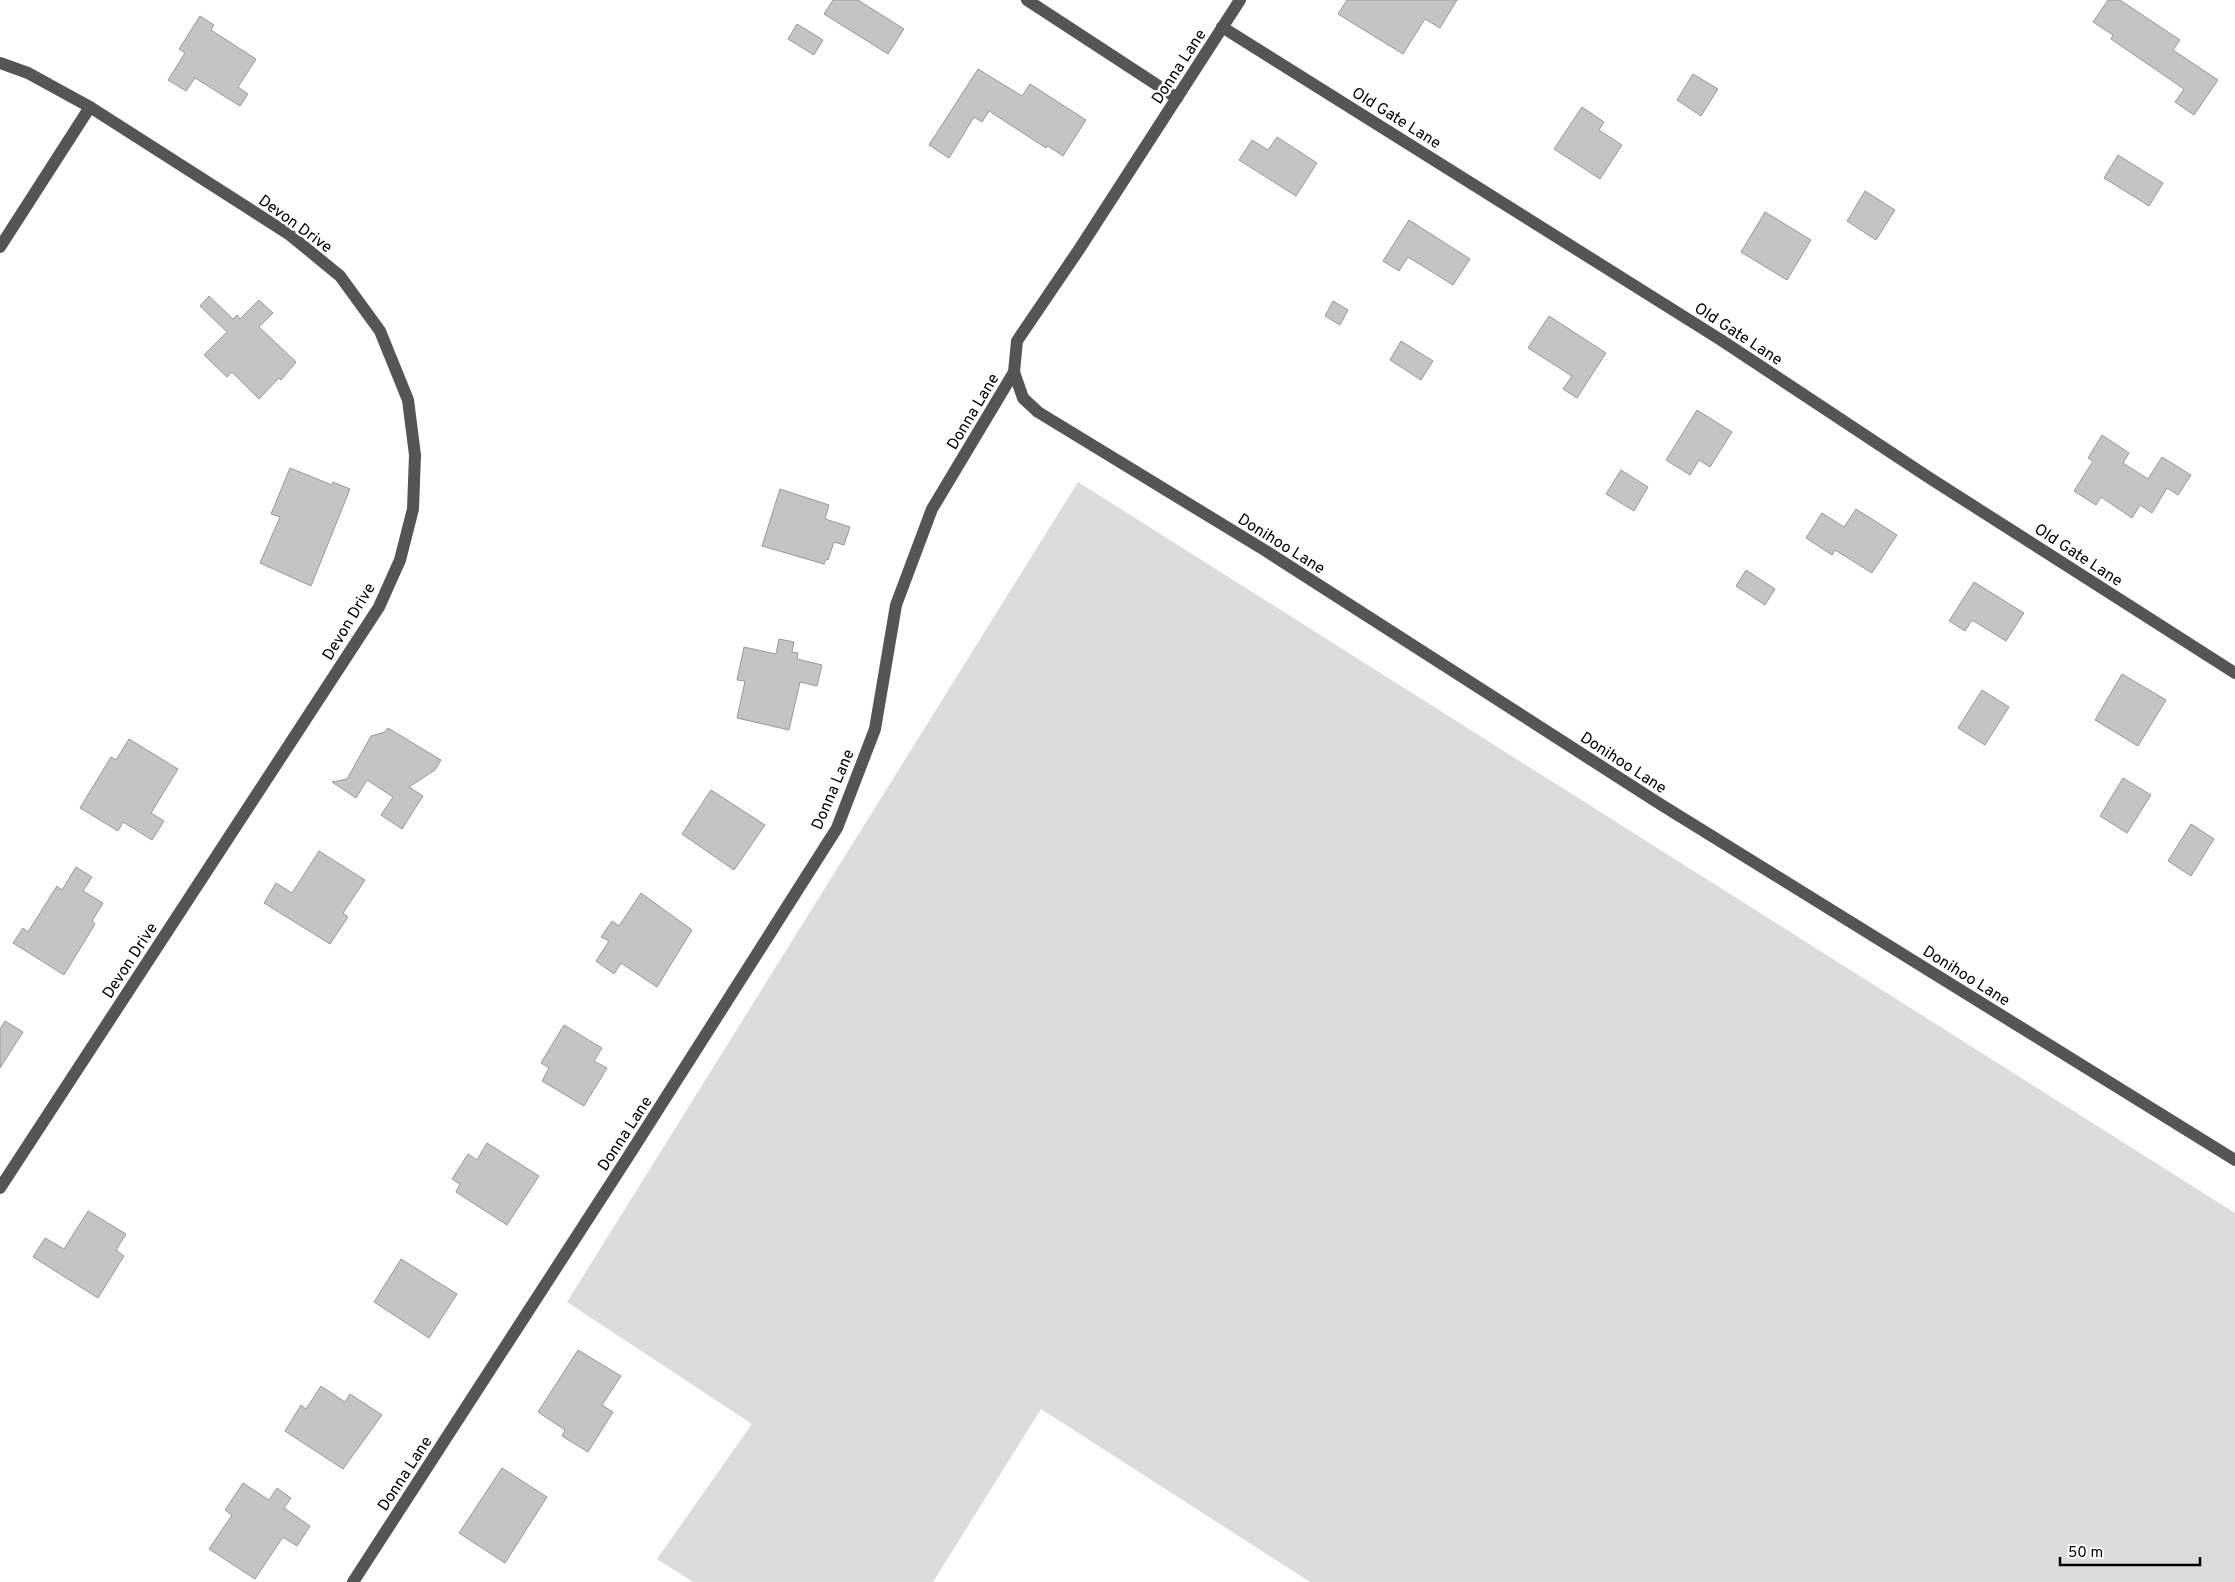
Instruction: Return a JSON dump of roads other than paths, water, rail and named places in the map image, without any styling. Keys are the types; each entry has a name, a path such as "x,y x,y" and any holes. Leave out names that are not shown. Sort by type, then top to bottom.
{"street":[{"path":"1027,0 1177,98"},
{"name":"Donna Lane","path":"353,1582 626,1160 836,828 876,729 896,605 932,509 1014,372 1017,341 1080,248 1240,0"},
{"name":"Old Gate Lane","path":"1222,27 1721,340 1928,477 2235,673"},
{"name":"Devon Drive","path":"0,64 28,73 90,107 290,235 340,276 380,331 408,400 415,455 413,509 400,560 379,607 0,1188"},
{"path":"0,247 90,107"},
{"name":"Donihoo Lane","path":"1014,372 1023,398 1038,412 1266,551 1660,804 2235,1160"}]}
